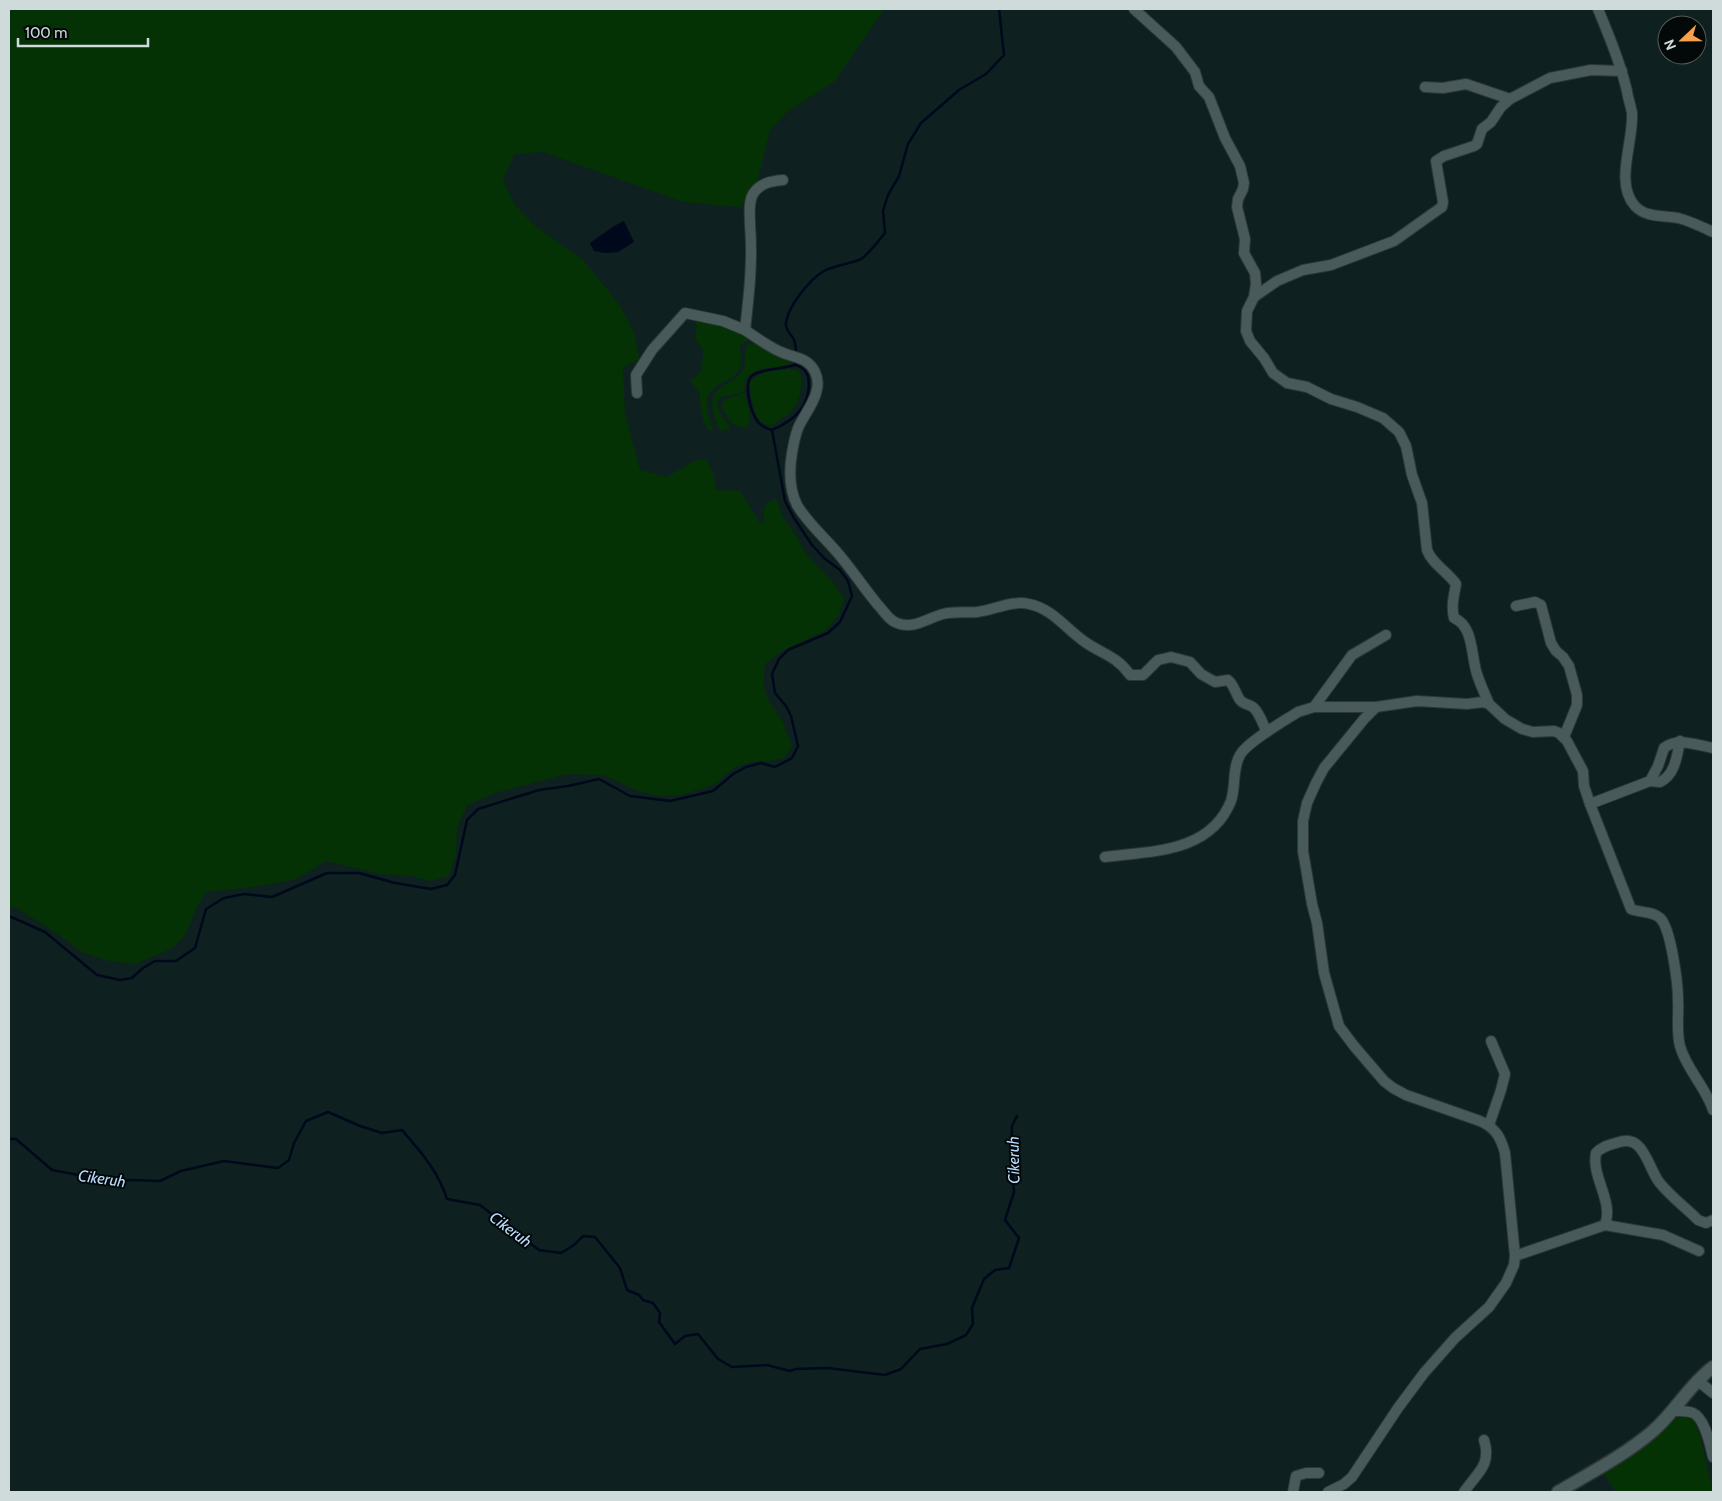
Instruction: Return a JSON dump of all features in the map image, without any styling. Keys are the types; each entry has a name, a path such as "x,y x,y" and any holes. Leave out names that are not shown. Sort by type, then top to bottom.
{"street":[{"path":"1134,9 1176,47 1195,72 1199,86 1209,97 1225,138 1240,166 1244,183 1237,207 1245,239 1244,252 1255,273 1256,284 1254,298 1247,311 1246,331 1250,341 1273,373 1287,383 1307,388 1383,418 1400,432 1406,446 1412,475 1422,503 1430,557 1452,577 1456,584 1452,612 1454,618 1463,624 1467,630 1477,675 1489,704 1505,719 1522,728 1533,732 1554,732 1564,737 1583,771 1584,786 1590,804 1631,908 1638,912 1653,914 1660,918 1666,928 1677,983 1678,1038 1686,1062 1705,1090 1713,1110"},
{"path":"1598,9 1622,71 1632,113 1632,132 1625,174 1625,184 1630,199 1643,212 1678,218 1713,232"},
{"path":"1254,298 1277,280 1303,270 1331,264 1394,241 1442,207 1443,202 1436,161 1444,156 1474,146 1482,129 1491,122 1501,107 1510,99 1550,78 1591,70 1622,71"},
{"path":"1425,87 1443,88 1466,84 1510,99"},
{"path":"745,330 752,252 750,216 752,196 762,184 783,180"},
{"path":"636,394 636,375 652,350 685,313 724,321 745,330 780,352 796,357 812,366 818,380 812,405 799,425 796,435 792,453 791,488 797,504 809,521 838,552 888,617 899,624 912,625 943,614 979,612 1018,604 1032,604 1056,617 1084,642 1119,662 1130,675 1143,675 1158,660 1171,657 1190,662 1201,674 1215,682 1228,680 1244,703 1253,707 1258,713 1267,732"},
{"path":"1516,606 1535,602 1541,605 1551,643 1569,666 1578,700 1564,737"},
{"path":"1314,707 1352,655 1358,649 1386,635"},
{"path":"1105,857 1174,848 1192,842 1206,833 1217,823 1231,800 1240,755 1247,746 1298,712 1314,707 1376,707 1417,701 1467,704 1478,702 1489,704"},
{"path":"1328,1492 1344,1484 1352,1477 1424,1373 1455,1338 1480,1316 1500,1294 1511,1273 1515,1256 1505,1153 1497,1132 1489,1125 1420,1101 1393,1088 1375,1072 1339,1026 1330,998 1322,966 1317,923 1308,885 1302,841 1303,821 1310,796 1324,768 1358,725 1376,707"},
{"path":"1590,804 1650,781 1660,782 1668,778 1674,768 1680,741"},
{"path":"1650,781 1658,766 1664,748 1674,742 1680,741 1713,748"},
{"path":"1489,1125 1505,1074 1491,1042"},
{"path":"1605,1225 1607,1209 1595,1163 1596,1153 1600,1149 1625,1140 1636,1143 1641,1148 1661,1184 1698,1220 1706,1223 1713,1220"},
{"path":"1515,1256 1605,1225 1663,1235 1699,1251"},
{"path":"1558,1492 1639,1442 1653,1431 1697,1380 1713,1367"},
{"path":"1697,1380 1713,1393"},
{"path":"1672,1411 1690,1412 1702,1421 1713,1457"},
{"path":"1464,1492 1486,1463 1488,1455 1484,1440"},
{"path":"1293,1492 1296,1476 1306,1473 1319,1473"}],"green space":[{"path":"9,9 884,9 835,81 788,111 770,130 756,187 740,207 683,202 543,152 514,154 503,180 515,205 534,225 583,260 619,304 634,333 639,359 623,368 625,413 640,470 667,477 694,461 706,459 713,474 715,490 740,491 759,522 763,524 765,521 763,511 765,506 773,499 777,500 783,518 806,554 832,581 844,599 839,615 826,630 782,651 765,664 763,686 770,703 782,720 792,747 784,758 770,761 755,761 735,767 714,785 681,795 660,796 638,791 604,775 567,774 495,793 467,805 457,828 456,855 449,876 429,881 411,876 380,874 326,861 296,879 261,886 206,892 196,909 185,936 171,949 135,964 108,961 82,952 58,934 15,907 9,908"},
{"path":"694,318 711,321 753,338 740,346 741,363 737,373 715,387 709,394 707,410 714,430 708,430 703,420 699,392 690,381 701,372 703,355 703,351 695,338 697,328"},
{"path":"758,342 791,359 792,362 781,367 757,370 745,380 744,392 720,397 718,410 731,428 720,431 712,405 714,395 720,388 742,372 747,345"},
{"path":"789,369 800,373 801,384 798,400 788,414 772,426 764,424 758,418 754,408 750,381 765,372"},
{"path":"745,393 750,418 747,427 741,428 731,422 721,406 725,399"},
{"path":"1679,1415 1692,1416 1700,1435 1713,1492 1616,1492 1602,1471"}],"water":[{"path":"624,221 634,242 618,252 605,253 594,251 590,243"}],"waterway":[{"path":"796,355 795,342 786,326 788,316 795,301 806,286 818,275 828,269 861,259 885,233 883,211 888,195 899,176 908,144 921,123 959,90 986,74 1004,55 999,9"},
{"path":"9,916 45,932 97,975 120,980 132,978 143,968 155,961 176,961 195,948 206,909 224,898 244,894 272,897 327,873 359,873 395,883 431,889 447,885 455,875 467,820 478,809 539,790 599,779 630,796 670,801 713,791 733,774 746,767 761,763 775,767 792,758 798,746 791,716 786,706 775,693 772,674 779,659 788,650 828,633 840,622 852,596 848,581 840,570 824,558 812,545 785,501 772,430 795,416 807,397 808,377 806,372 795,365 796,360"},
{"path":"772,430 765,427 755,418 749,398 748,384 753,375 763,371 795,365"},
{"name":"Cikeruh","path":"9,1139 16,1139 52,1170 115,1182 131,1180 160,1181 181,1171 224,1161 278,1168 289,1160 294,1143 306,1121 328,1112 382,1133 402,1130 434,1171 447,1199 480,1205 539,1250 561,1253 574,1245 583,1236 595,1237 620,1268 627,1290 639,1295 643,1300 653,1303 660,1313 659,1322 675,1344 685,1336 698,1334 718,1359 732,1367 767,1365 790,1371 796,1369 828,1368 885,1375 901,1369 920,1349 947,1344 966,1335 973,1324 972,1308 984,1279 995,1270 1009,1268 1019,1238 1005,1220 1014,1192 1011,1158 1012,1126 1017,1116"}]}
